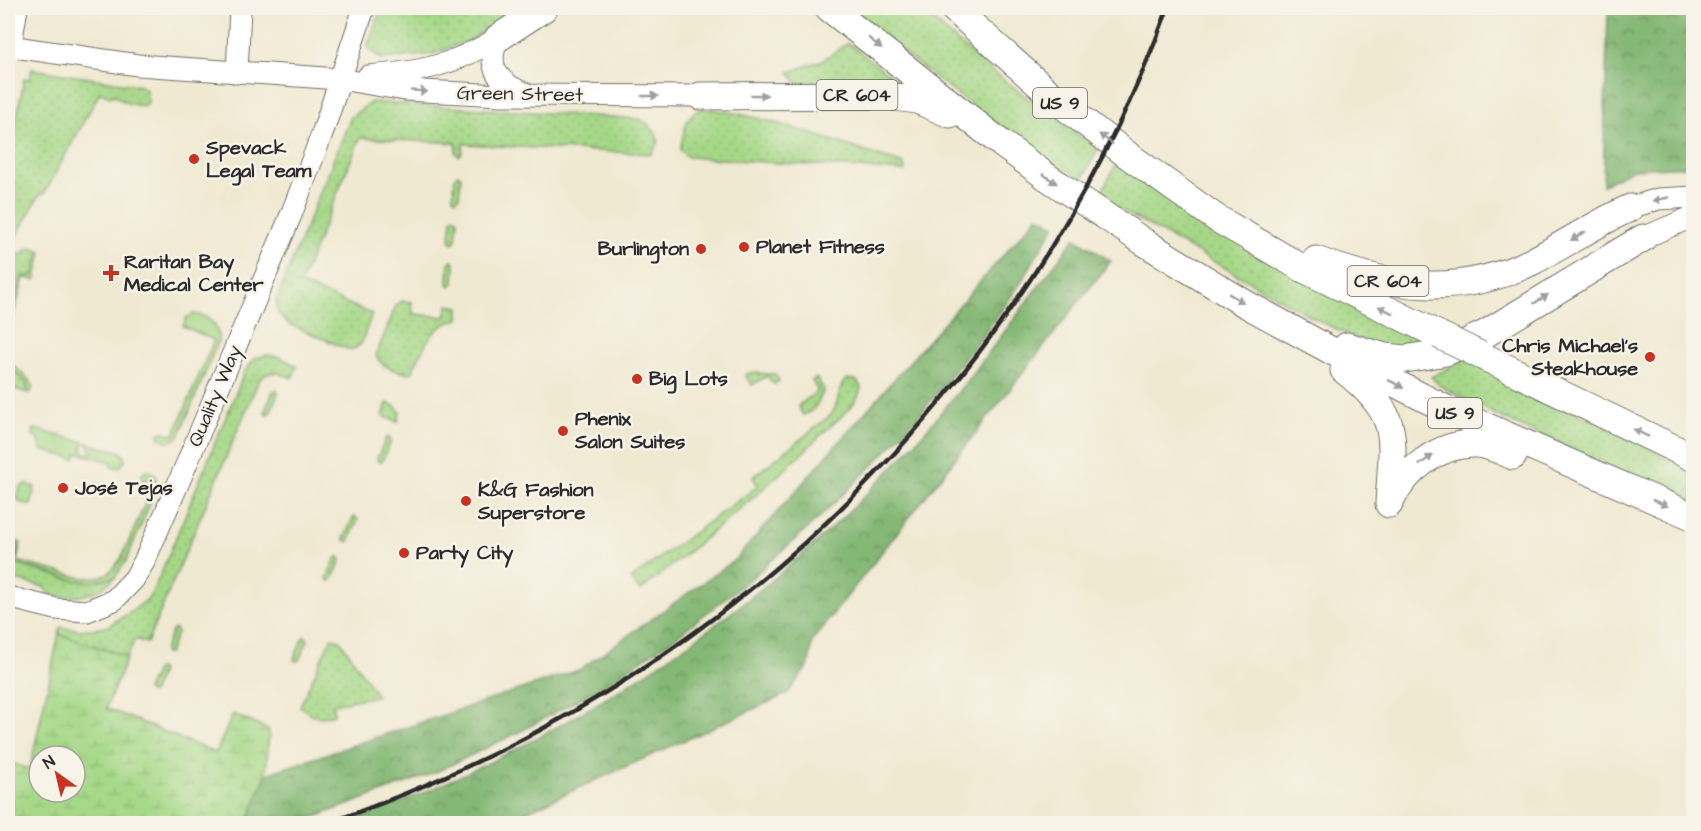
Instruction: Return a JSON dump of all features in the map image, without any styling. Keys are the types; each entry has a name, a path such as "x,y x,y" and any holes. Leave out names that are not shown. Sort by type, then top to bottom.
{"highway":[{"path":"8,44 14,8"},
{"name":"CR 604","path":"498,38 544,8"},
{"name":"US 9","path":"829,8 1047,177 1144,242 1288,328 1446,409 1694,518"},
{"path":"943,8 973,25"},
{"name":"US 9","path":"953,8 1060,103 1215,218 1302,268 1694,458"},
{"name":"CR 604","path":"700,96 855,94 900,97 917,100 941,109 1002,144"},
{"name":"CR 604","path":"1153,173 1309,257 1375,278 1418,286 1462,283 1506,272 1543,256 1630,208"},
{"path":"1288,328 1385,357 1436,355 1485,334 1643,238"},
{"path":"1288,328 1364,386 1383,408 1392,442 1389,504 1401,483 1424,461 1444,450 1467,444 1490,447 1552,473 1627,489"}],"street":[{"path":"237,73 240,8"},
{"name":"Quality Way","path":"8,597 56,609 87,611 114,600 134,579 181,477 291,214 364,8"},
{"name":"Green Street","path":"340,79 408,73 434,68 463,58 498,38"},
{"path":"498,38 493,54 497,74 510,87 530,96"},
{"name":"Green Street","path":"8,44 103,61 237,73 340,79 405,90 530,96 700,96"},
{"name":"CR 604","path":"1630,208 1658,199 1694,196"},
{"path":"1643,238 1694,216"}],"green space":[{"path":"381,8 520,8 471,40 432,54 382,59 367,48"},
{"path":"844,8 919,8 990,70 1098,149 1080,183 1034,153"},
{"path":"1608,8 1693,8 1693,166 1633,169 1603,185"},
{"path":"848,43 910,90 798,84 789,72 823,60"},
{"path":"32,69 141,86 146,90 148,102 145,106 129,104 114,95 110,97 100,92 44,194 41,193 39,196 8,251 8,163 24,79 30,79"},
{"path":"371,102 640,119 652,129 659,142 651,154 463,144 462,153 459,156 456,153 456,143 360,138 300,284 372,314 361,344 354,349 347,349 289,324 278,313 276,300 351,117"},
{"path":"705,108 756,118 806,132 904,164 905,171 688,157 680,150 686,124 693,114"},
{"path":"1117,163 1434,343 1426,347 1376,348 1323,323 1107,202 1099,197"},
{"path":"458,174 461,177 459,197 456,200 453,197 455,177"},
{"path":"1038,216 1055,225 1020,284 984,334 916,419 817,520 754,576 677,636 604,685 525,729 436,772 299,823 247,824 266,774 579,670 735,560"},
{"path":"455,217 458,220 456,240 453,243 450,240 452,219"},
{"path":"1075,238 1111,261 812,641 809,665 787,694 501,823 346,823 424,792 501,757 575,717 647,672 716,624 782,571 845,515 904,455 971,376"},
{"path":"32,248 40,251 33,276 24,276 8,325 8,251 23,255 26,250"},
{"path":"40,251 42,253 36,279 24,278 8,337 8,325 22,277 33,276"},
{"path":"452,260 455,263 454,283 450,286 448,283 449,263"},
{"path":"402,301 412,302 413,314 445,317 448,305 459,307 459,319 441,326 435,332 424,346 412,372 409,373 389,368 376,355 396,306"},
{"path":"194,314 212,323 217,331 218,342 179,436 172,441 165,441 160,438 159,434 163,432 174,435 214,340 183,326 186,318"},
{"path":"266,355 280,357 297,366 292,378 279,373 271,373 259,380 147,643 135,639 127,657 59,634 61,627 81,630 106,627 149,598 245,371 254,359"},
{"path":"1466,359 1693,470 1693,505 1498,416 1440,386 1431,377"},
{"path":"8,360 31,382 33,387 31,392 28,393 27,383 8,366"},
{"path":"8,366 27,383 28,393 8,387"},
{"path":"749,373 775,374 779,381 774,384 767,376 752,385 745,375"},
{"path":"816,378 824,389 814,408 803,415 798,406 818,391 812,381"},
{"path":"846,379 856,380 861,387 856,400 845,413 755,496 640,591 631,579 758,486 753,477 831,415"},
{"path":"276,390 278,393 270,413 266,415 265,411 273,391"},
{"path":"387,403 395,406 400,412 398,422 383,416"},
{"path":"34,429 84,442 82,450 87,454 92,452 87,443 121,452 125,461 120,467 111,467 112,462 77,453 75,459 41,450 39,440 33,436"},
{"path":"389,437 391,441 382,461 379,462 377,459 386,438"},
{"path":"146,470 155,474 157,487 126,561 115,577 90,582 76,581 15,563 18,545 8,541 8,538 21,543 17,561 82,578 99,577 109,573 121,559 153,486 142,480 142,473"},
{"path":"26,484 35,487 31,505 20,502 17,498 20,487"},
{"path":"355,517 358,520 349,541 346,541 344,539"},
{"path":"8,541 18,545 14,561 19,565 76,581 115,577 101,589 85,595 67,597 49,595 44,587 8,578"},
{"path":"339,557 341,560 332,580 329,581 327,578 336,558"},
{"path":"175,629 177,633 169,653 165,654 164,651 172,631"},
{"path":"59,634 127,657 106,708 216,753 233,714 269,730 266,774 247,823 8,823 8,762 27,768 27,804 87,804 87,744 35,744"},
{"path":"305,636 308,640 299,660 295,661 294,658"},
{"path":"331,638 340,640 377,696 333,704 334,714 319,717 300,706"},
{"path":"159,669 161,672 152,693 149,693 147,690 156,670"}],"railway":[{"path":"324,824 466,767 583,706 694,633 797,550 892,456 977,355 1052,246 1116,130 1168,8"}],"place":[{"name":"Spevack Legal Team","path":"194,159"},
{"name":"Planet Fitness","path":"744,247"},
{"name":"Burlington","path":"701,249"},
{"name":"Raritan Bay Medical Center","path":"111,273"},
{"name":"Chris Michael's Steakhouse","path":"1650,357"},
{"name":"Big Lots","path":"637,379"},
{"name":"Phenix Salon Suites","path":"563,431"},
{"name":"José Tejas","path":"63,488"},
{"name":"K&G Fashion Superstore","path":"466,501"},
{"name":"Party City","path":"404,553"}]}
